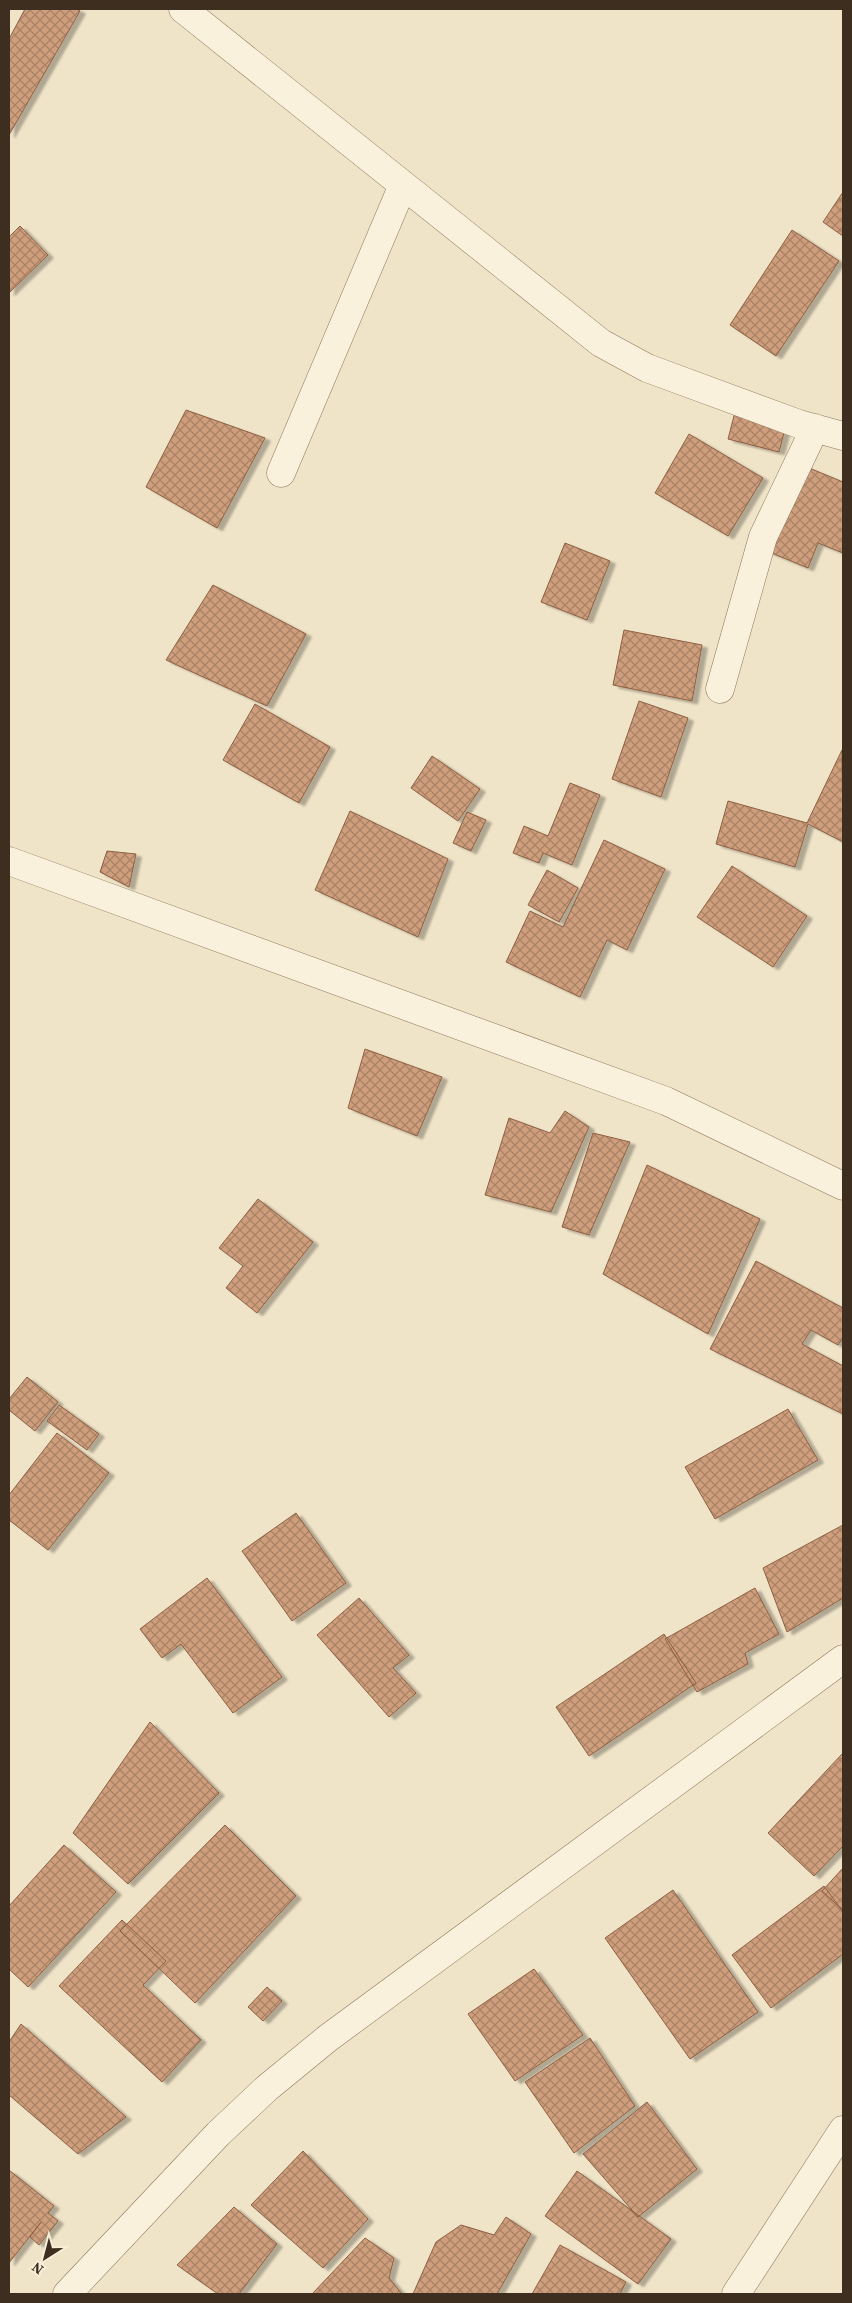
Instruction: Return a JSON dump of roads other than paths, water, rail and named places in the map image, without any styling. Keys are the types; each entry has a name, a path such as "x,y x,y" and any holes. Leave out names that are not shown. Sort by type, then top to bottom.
{"street":[{"path":"183,9 601,343 646,368 815,428 843,436"},
{"path":"281,473 403,185"},
{"path":"720,689 762,537 815,428"},
{"path":"9,861 666,1101 843,1186"},
{"path":"67,2294 218,2134 267,2088 328,2038 843,1659"},
{"path":"736,2294 843,2130"}]}
